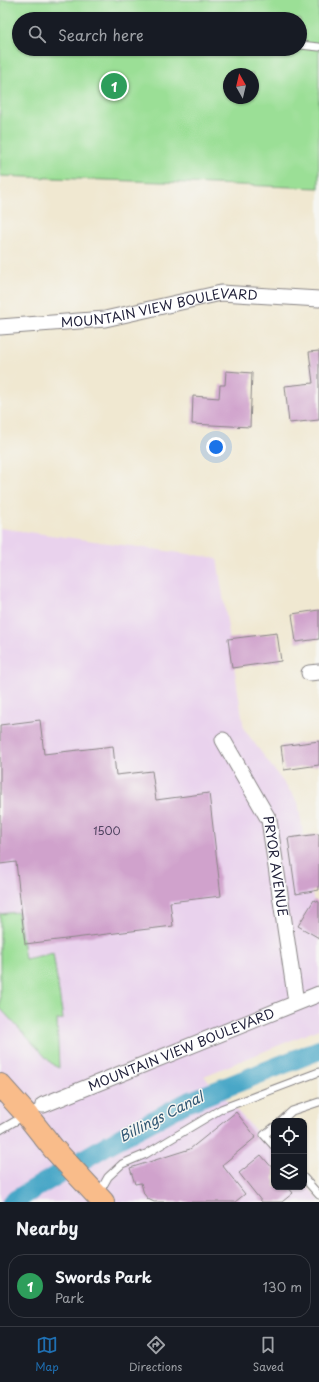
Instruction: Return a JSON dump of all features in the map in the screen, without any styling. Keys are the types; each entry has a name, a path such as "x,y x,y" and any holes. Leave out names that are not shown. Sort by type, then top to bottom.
{"main road":[{"path":"0,1085 35,1109 53,1148 95,1193"}],"street":[{"name":"MOUNTAIN VIEW BOULEVARD","path":"0,327 104,318 221,293 319,299"},
{"name":"PRYOR AVENUE","path":"224,740 269,820 296,1002"},
{"name":"MOUNTAIN VIEW BOULEVARD","path":"35,1109 296,1002 319,994"}],"lane":[{"path":"307,46 319,47"},
{"path":"95,1193 122,1164 146,1154 221,1109 319,1072"},
{"path":"284,1118 292,1111 319,1102"},
{"path":"0,1130 35,1109"},
{"path":"271,1129 264,1135 271,1143"},
{"path":"307,1181 319,1194"}],"shaded area":[{"path":"0,528 217,558 244,729 298,802 319,935 319,1029 204,1076 271,1147 271,1190 307,1190 307,1186 319,1199 319,1202 0,1202"}],"green space":[{"path":"0,0 319,0 319,188 0,176"},
{"path":"18,912 25,959 53,953 63,1019 57,1020 59,1068 53,1065 0,1008 0,914"}],"building":[{"path":"319,351 319,420 289,423 285,386 313,383 309,352"},
{"path":"226,371 252,373 250,427 192,424 193,396 219,398 220,385 225,385"},
{"path":"319,610 319,639 296,642 292,614"},
{"path":"277,633 281,661 232,668 228,639"},
{"path":"40,720 44,754 113,746 116,775 152,771 156,800 209,793 221,896 170,902 173,926 25,944 16,862 0,864 0,725"},
{"path":"319,741 319,765 284,770 281,746"},
{"path":"319,834 319,890 296,894 288,838"},
{"path":"314,900 319,902 319,938 298,926"},
{"path":"236,1112 256,1137 222,1165 245,1194 235,1202 154,1202 148,1199 144,1194 141,1183 135,1184 130,1168 190,1149"},
{"path":"261,1155 271,1167 271,1190 290,1190 293,1193 282,1202 262,1202 239,1173"}],"waterway":[{"name":"Billings Canal","path":"12,1202 109,1144 186,1103 319,1050"}],"place":[{"name":"Swords Park","path":"114,86"}]}
